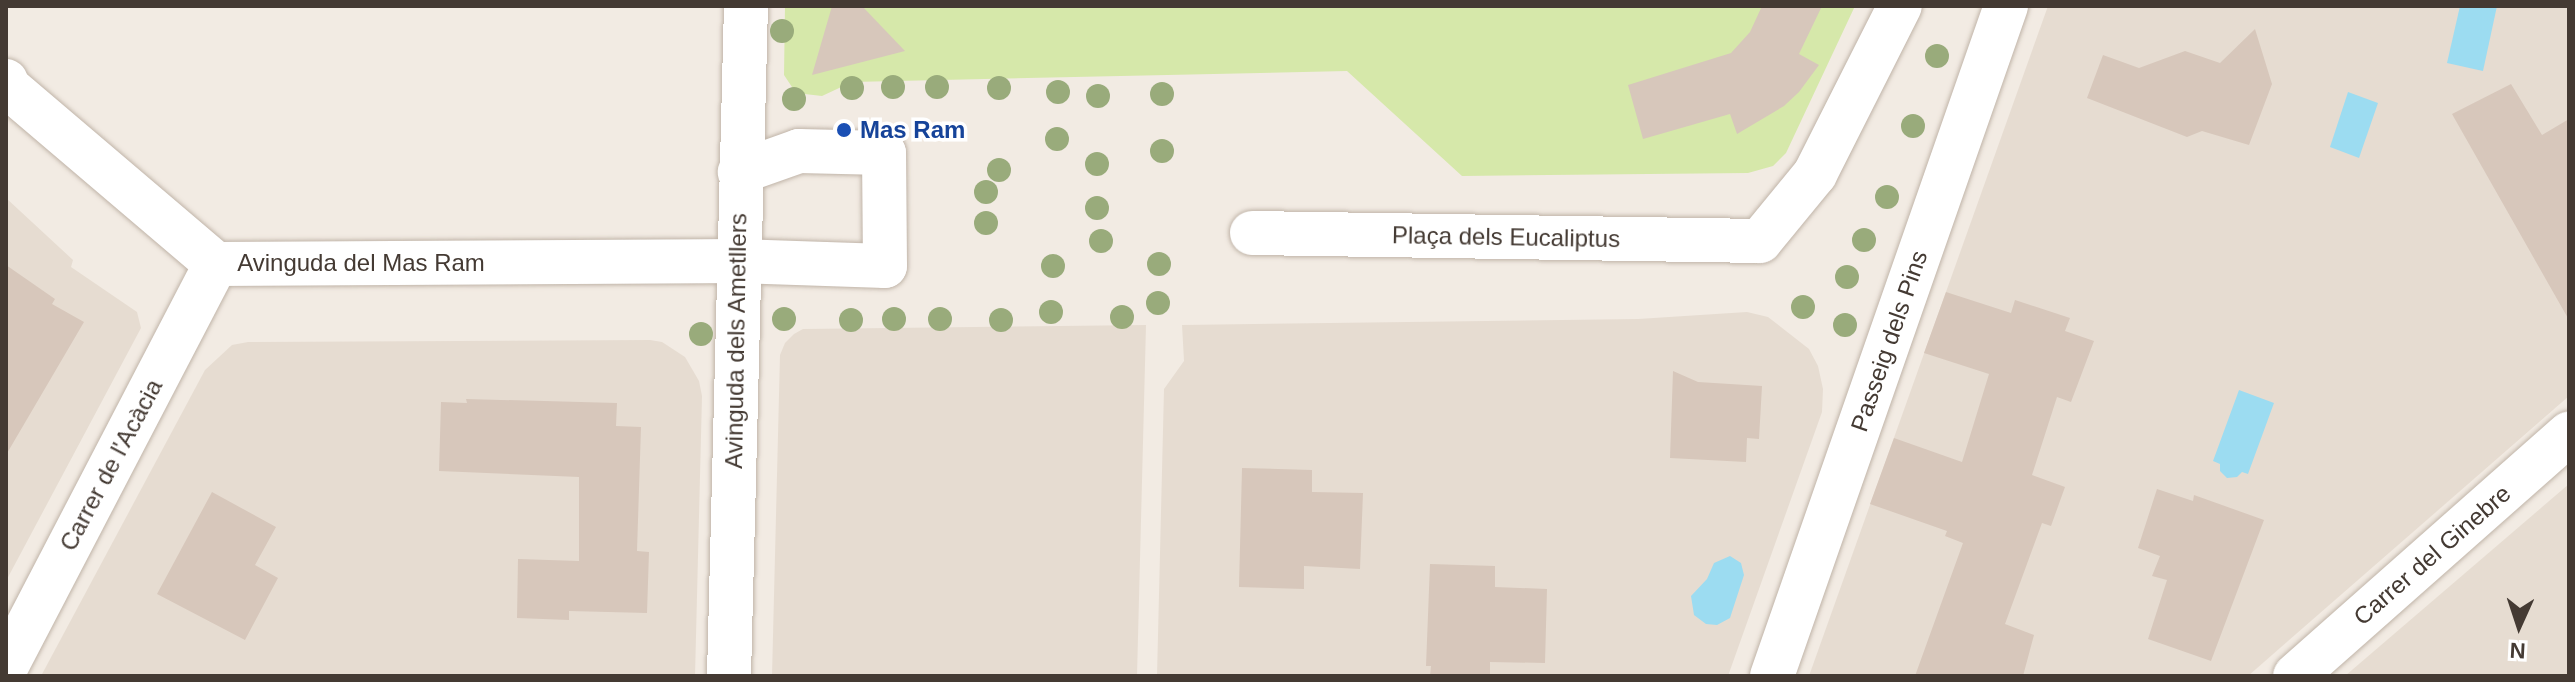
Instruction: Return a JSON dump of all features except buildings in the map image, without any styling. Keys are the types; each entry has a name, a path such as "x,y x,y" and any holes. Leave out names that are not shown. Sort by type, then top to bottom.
{"street":[{"name":"Avinguda dels Ametllers","path":"729,676 737,261 746,6"},
{"name":"Plaça dels Eucaliptus","path":"1252,233 1760,241 1815,174 1900,6"},
{"name":"Passeig dels Pins","path":"1772,676 2006,6"},
{"name":"Avinguda del Mas Ram","path":"6,81 216,264 737,261 885,266 884,153 799,151 740,172"},
{"name":"Carrer de l'Acàcia","path":"6,667 216,264"},
{"name":"Carrer del Ginebre","path":"2295,676 2569,434"}],"shaded area":[{"path":"2048,6 2569,6 2569,396 2248,676 1809,676"},
{"path":"6,198 73,260 71,267 137,312 141,328 6,581"},
{"path":"1747,312 1768,317 1809,349 1818,366 1823,389 1822,412 1728,676 1157,676 1164,389 1184,361 1182,325 1638,319"},
{"path":"1146,325 1137,676 772,676 780,355 785,343 794,334 803,329"},
{"path":"248,342 662,342 685,357 699,381 702,396 695,676 41,676 205,370 232,345"},
{"path":"2569,484 2569,676 2345,676"}],"green space":[{"path":"785,6 1855,6 1786,153 1773,166 1748,173 1462,176 1347,71 852,82 822,96 796,93 784,75"}],"water":[{"path":"2460,6 2497,6 2483,71 2447,63"},
{"path":"2348,92 2378,103 2359,158 2330,147"},
{"path":"2239,390 2274,403 2248,474 2242,472 2237,477 2227,478 2220,471 2220,464 2213,461"},
{"path":"1730,556 1741,563 1744,575 1730,618 1717,625 1706,624 1694,615 1691,596 1707,579 1714,563"}],"place":[{"name":"Mas Ram","path":"844,130"}]}
